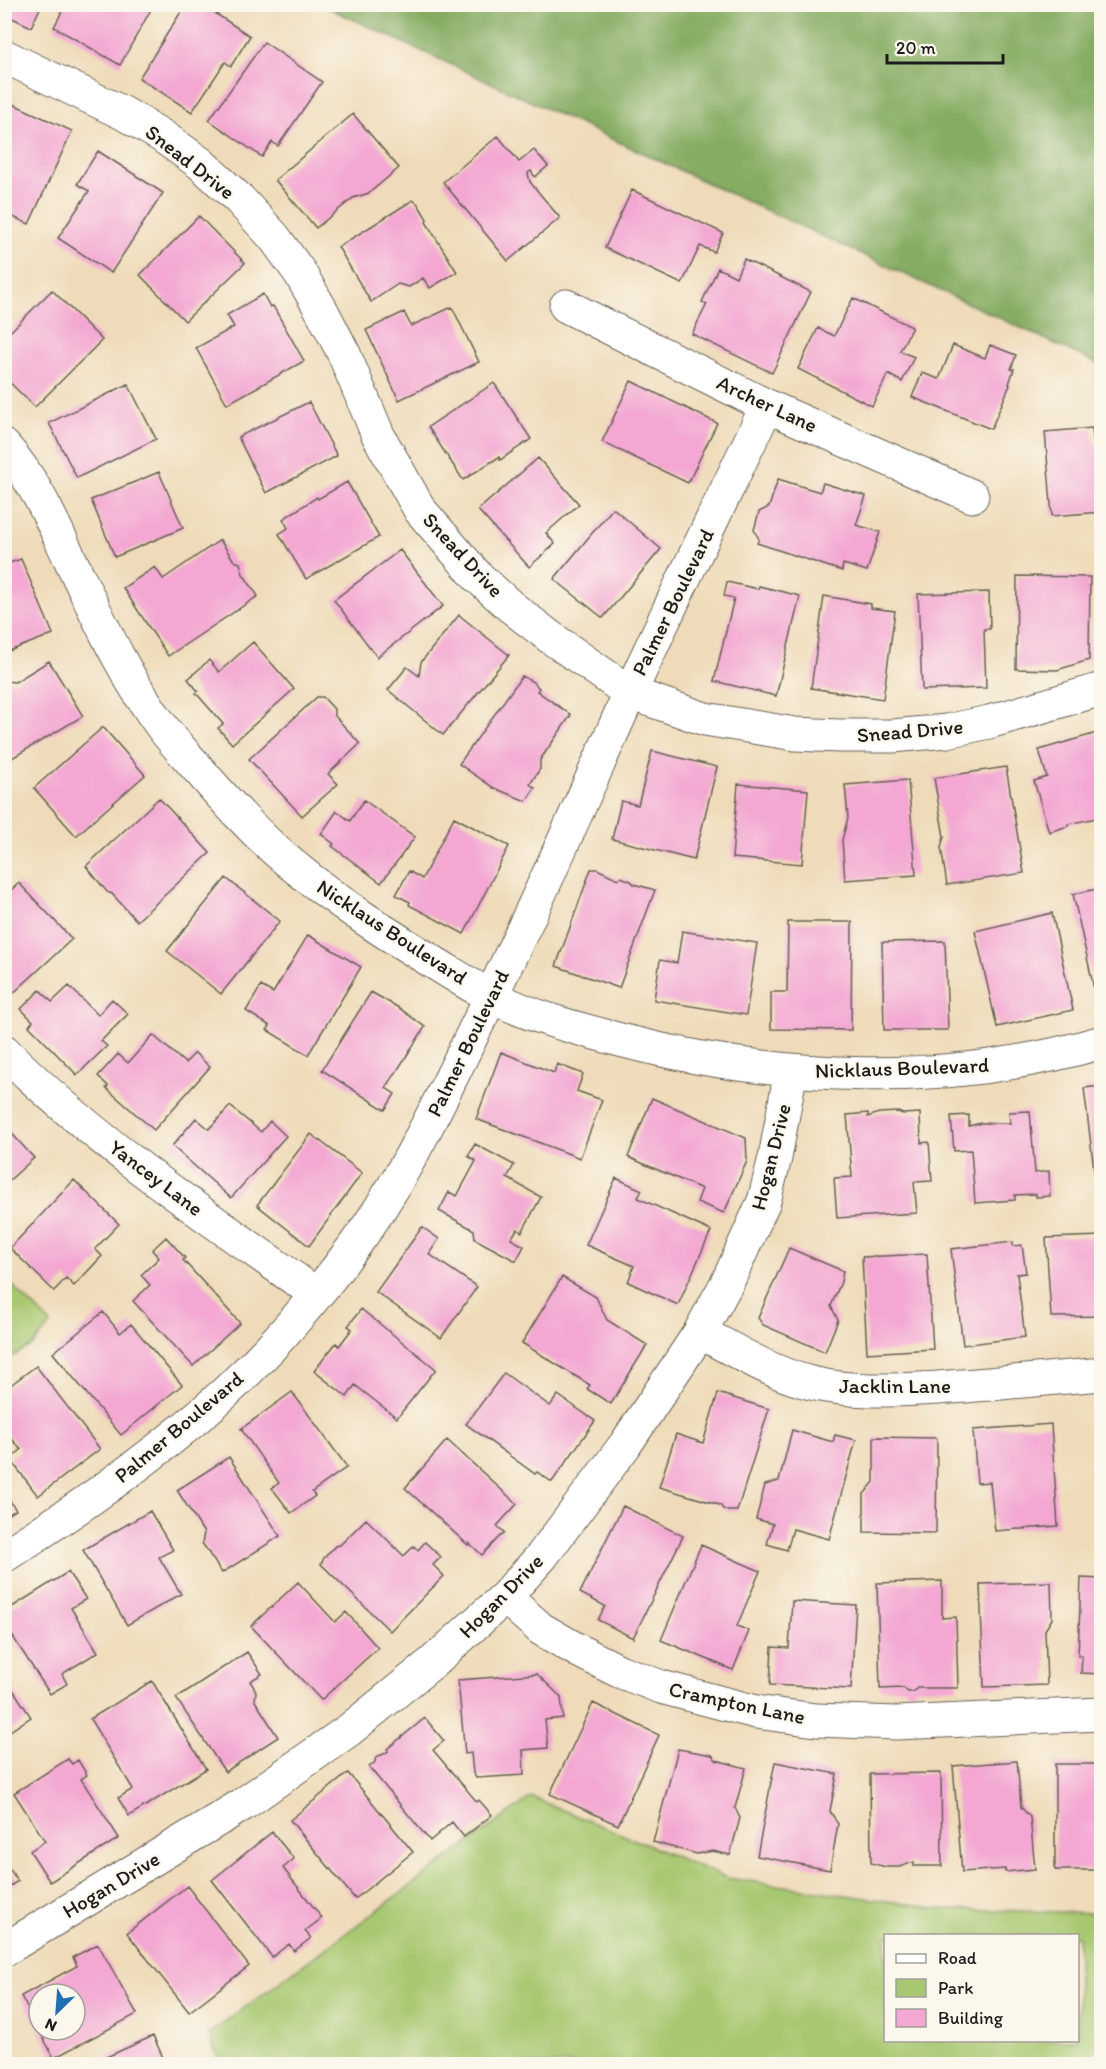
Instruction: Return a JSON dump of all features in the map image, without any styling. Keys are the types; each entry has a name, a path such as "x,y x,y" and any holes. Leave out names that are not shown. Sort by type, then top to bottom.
{"street":[{"name":"Snead Drive","path":"4,56 123,113 162,136 200,164 239,199 274,237 300,273 344,354 378,435 420,510 477,576 510,606 630,693 705,718 795,734 893,736 958,729 989,722 1101,689"},
{"name":"Archer Lane","path":"566,306 767,406 972,496"},
{"name":"Palmer Boulevard","path":"4,1556 145,1461 226,1392 266,1352 316,1294 351,1251 382,1207 410,1161 491,997 549,875 630,693 767,406"},
{"name":"Nicklaus Boulevard","path":"4,446 21,464 43,501 112,648 137,690 165,730 233,810 276,851 323,888 405,945 491,997 569,1026 671,1053 722,1062 836,1074 930,1072 977,1068 1023,1062 1101,1042"},
{"name":"Yancey Lane","path":"4,1051 73,1114 185,1201 316,1294"},
{"name":"Hogan Drive","path":"4,1950 242,1805 349,1730 434,1662 505,1597 542,1556 625,1445 700,1332 728,1281 764,1201 776,1158 791,1070"},
{"name":"Jacklin Lane","path":"700,1332 772,1370 812,1383 855,1390 990,1385 1101,1374"},
{"name":"Crampton Lane","path":"505,1597 541,1629 579,1652 619,1671 661,1687 756,1712 816,1720 896,1723 1101,1714"}],"green space":[{"path":"322,5 1101,5 1101,365"},
{"path":"5,1278 51,1324 33,1345 5,1361"},
{"path":"531,1797 727,1878 943,1909 1101,1913 1101,2064 220,2064 209,2034"}],"building":[{"path":"4,4 42,4 31,27 4,14"},
{"path":"66,4 154,4 120,65 54,27"},
{"path":"186,4 201,4 250,36 231,66 225,62 192,112 139,78"},
{"path":"264,42 322,82 278,146 272,142 262,157 209,120"},
{"path":"11,103 72,131 29,224 4,213 4,117"},
{"path":"353,114 399,168 369,193 353,198 316,228 275,180"},
{"path":"498,136 519,162 534,150 548,166 535,177 531,171 528,173 530,182 560,218 508,261 443,182"},
{"path":"98,151 163,193 111,273 58,238 89,191 77,184"},
{"path":"632,190 723,233 714,252 700,246 682,284 605,248"},
{"path":"413,200 418,204 427,219 426,222 457,272 430,288 423,278 409,287 398,284 371,302 338,247"},
{"path":"199,216 245,263 185,321 140,275"},
{"path":"744,259 811,292 772,373 692,334 707,304 702,302 718,268 736,277"},
{"path":"52,290 102,340 35,407 4,377 4,338"},
{"path":"263,294 270,307 273,306 304,361 227,404 196,348 234,327 227,315"},
{"path":"853,298 912,327 900,351 914,357 902,382 888,374 872,406 798,369 818,328 834,336"},
{"path":"452,307 479,362 399,400 366,330 404,312 411,326"},
{"path":"953,345 985,358 990,345 1016,355 1011,369 1014,369 1010,385 991,429 912,397 922,373 939,379"},
{"path":"631,381 717,423 688,483 602,442"},
{"path":"494,383 531,439 500,460 499,457 463,480 428,427"},
{"path":"128,384 156,439 77,478 49,423"},
{"path":"309,402 337,456 266,493 238,437"},
{"path":"1092,428 1094,445 1102,444 1102,512 1052,516 1045,432"},
{"path":"538,458 579,504 546,533 555,544 529,567 478,510"},
{"path":"159,472 183,528 115,557 91,500"},
{"path":"778,479 820,492 823,483 866,496 856,525 880,532 867,571 843,564 842,571 757,543 759,539 754,530 759,512 769,507"},
{"path":"347,482 379,537 306,579 279,534 288,528 283,519 317,497 318,499"},
{"path":"613,508 661,549 603,618 554,579"},
{"path":"220,540 234,561 240,563 243,574 258,596 168,656 123,588 155,567 163,579"},
{"path":"400,550 443,606 377,657 334,600"},
{"path":"21,559 53,634 4,653 4,565"},
{"path":"1017,576 1090,577 1089,660 1057,670 1016,669"},
{"path":"727,582 758,589 759,586 800,596 776,696 714,681 734,598 724,596"},
{"path":"989,592 990,629 984,629 986,688 922,690 918,594"},
{"path":"824,596 871,604 871,608 895,611 883,699 811,688"},
{"path":"459,615 509,655 443,735 388,690 407,667 419,676 421,662"},
{"path":"253,642 294,689 232,744 218,728 223,724 196,693 198,691 188,679 209,660 219,672"},
{"path":"49,661 83,716 7,761 4,757 4,681 15,682"},
{"path":"522,676 539,688 537,691 571,715 540,760 540,769 530,784 535,788 526,801 494,788 459,764"},
{"path":"317,697 323,697 334,709 334,715 360,744 328,774 338,784 302,816 249,759"},
{"path":"103,727 145,775 76,836 34,788"},
{"path":"1100,732 1102,817 1068,824 1068,826 1049,832 1034,781 1047,777 1039,750"},
{"path":"652,751 717,767 694,860 612,839 621,801 638,805"},
{"path":"1006,767 1024,873 947,885 941,847 944,837 934,778"},
{"path":"908,780 916,875 845,880 842,840 848,818 845,785"},
{"path":"738,784 808,790 802,864 732,858"},
{"path":"159,798 210,853 137,921 112,894 107,892 86,866"},
{"path":"364,800 415,837 381,883 332,846 334,844 321,834 337,811 350,821"},
{"path":"454,817 509,846 464,934 409,905 410,902 396,895 409,871 422,879"},
{"path":"591,869 597,869 618,879 621,877 634,884 655,890 619,988 556,966"},
{"path":"226,878 280,921 221,994 167,951"},
{"path":"19,883 72,939 7,999 4,997 4,896"},
{"path":"1102,888 1102,997 1096,998 1073,894"},
{"path":"1052,913 1073,1010 997,1027 975,931"},
{"path":"788,922 852,922 851,1030 771,1029 771,992 787,992"},
{"path":"682,931 757,943 746,1015 654,1000 660,960 677,963"},
{"path":"308,935 361,967 308,1055 267,1030 270,1026 246,1011 261,986 273,993"},
{"path":"945,941 948,1030 884,1030 882,942"},
{"path":"69,986 98,1015 112,999 128,1014 101,1041 107,1046 77,1075 29,1026 33,1021 21,1009 40,990 52,1002"},
{"path":"371,992 399,1008 425,1027 386,1088 395,1094 385,1110 322,1070"},
{"path":"153,1035 185,1063 195,1053 210,1067 154,1130 106,1088 108,1086 98,1076 118,1054 128,1063"},
{"path":"501,1052 554,1073 557,1064 583,1074 577,1091 602,1100 580,1158 476,1119"},
{"path":"1102,1086 1102,1186 1096,1186 1084,1088"},
{"path":"652,1098 746,1138 747,1161 724,1213 697,1202 702,1189 628,1157"},
{"path":"230,1106 261,1132 270,1121 286,1136 231,1198 172,1146 196,1118 209,1129"},
{"path":"1030,1111 1035,1173 1049,1171 1050,1196 1015,1195 1015,1200 975,1203 971,1150 954,1151 951,1116 969,1115 969,1126 981,1123 1010,1123 1009,1112"},
{"path":"868,1113 868,1117 879,1113 920,1113 921,1143 929,1142 932,1181 914,1182 917,1213 837,1218 834,1178 852,1177 847,1115"},
{"path":"4,1125 34,1158 4,1185"},
{"path":"311,1134 362,1173 309,1246 257,1205"},
{"path":"475,1144 514,1165 507,1178 541,1197 522,1232 517,1229 511,1239 524,1246 516,1261 475,1239 474,1230 439,1211 449,1192 457,1196 476,1161 468,1156"},
{"path":"616,1178 642,1190 638,1198 711,1231 678,1305 628,1282 634,1266 586,1245"},
{"path":"74,1180 119,1224 95,1249 102,1256 74,1286 66,1278 54,1291 10,1248"},
{"path":"422,1227 439,1239 429,1254 477,1287 441,1338 376,1292"},
{"path":"1102,1236 1102,1316 1051,1317 1046,1238"},
{"path":"166,1237 185,1258 183,1260 240,1323 193,1366 133,1301 150,1285 141,1275 159,1258 152,1250"},
{"path":"1013,1242 1013,1246 1022,1245 1026,1273 1017,1274 1025,1337 963,1345 951,1249"},
{"path":"789,1248 843,1271 831,1306 838,1320 825,1352 763,1325 758,1318"},
{"path":"927,1254 933,1349 867,1353 862,1257"},
{"path":"562,1277 596,1297 607,1320 647,1345 611,1404 587,1389 590,1385 522,1343"},
{"path":"361,1309 436,1369 397,1418 355,1385 347,1397 314,1371 336,1343 339,1346 352,1329 348,1326"},
{"path":"103,1312 120,1333 131,1324 182,1385 121,1435 53,1353"},
{"path":"36,1366 100,1449 38,1496 10,1459 21,1450 4,1429 4,1390"},
{"path":"504,1373 550,1406 558,1395 595,1421 552,1482 537,1472 535,1474 466,1424"},
{"path":"292,1392 347,1467 312,1492 315,1496 291,1513 272,1488 279,1483 241,1429"},
{"path":"718,1393 769,1409 737,1511 728,1511 720,1505 659,1487 676,1434 703,1443"},
{"path":"1051,1424 1058,1526 995,1531 990,1482 977,1483 973,1430"},
{"path":"792,1430 833,1442 835,1435 856,1440 829,1539 793,1529 787,1550 767,1544 773,1524 756,1519 765,1485 779,1481"},
{"path":"874,1437 937,1438 936,1533 864,1532 864,1494 874,1482"},
{"path":"447,1440 517,1504 497,1526 504,1532 482,1555 405,1488"},
{"path":"229,1457 280,1536 222,1573 202,1543 204,1533 177,1490"},
{"path":"4,1492 16,1510 4,1517"},
{"path":"623,1506 683,1536 633,1638 598,1620 605,1606 580,1593"},
{"path":"150,1511 173,1550 159,1557 181,1594 127,1625 83,1550"},
{"path":"366,1519 404,1556 414,1546 418,1550 425,1542 441,1557 433,1565 444,1576 390,1631 321,1564 335,1546 340,1545"},
{"path":"701,1545 760,1571 737,1626 749,1631 733,1670 661,1640"},
{"path":"68,1572 86,1599 71,1608 98,1652 62,1674 67,1684 50,1694 4,1623 4,1612"},
{"path":"1081,1578 1102,1579 1102,1674 1081,1673 1082,1656 1078,1656"},
{"path":"942,1581 942,1618 956,1617 958,1688 917,1688 913,1692 908,1692 904,1688 880,1689 877,1583"},
{"path":"298,1582 335,1622 346,1612 378,1648 321,1700 251,1626"},
{"path":"1051,1582 1052,1619 1045,1630 1047,1685 984,1687 980,1584"},
{"path":"792,1601 856,1605 851,1689 770,1685 772,1647 789,1648"},
{"path":"247,1652 262,1674 250,1681 256,1691 255,1701 278,1737 225,1772 176,1698"},
{"path":"537,1674 561,1697 563,1718 545,1720 548,1748 523,1750 524,1775 476,1778 473,1773 471,1753 465,1754 458,1680"},
{"path":"4,1676 31,1717 4,1735"},
{"path":"152,1681 206,1769 129,1816 118,1798 133,1789 90,1719"},
{"path":"593,1703 659,1735 618,1825 550,1794"},
{"path":"425,1718 444,1741 433,1750 477,1802 479,1800 492,1815 464,1837 452,1822 430,1841 369,1767 375,1762 376,1757 386,1753 387,1749"},
{"path":"678,1749 712,1755 716,1760 746,1768 735,1808 740,1818 730,1855 713,1851 697,1854 653,1842"},
{"path":"68,1759 72,1764 78,1760 87,1775 81,1779 119,1838 50,1882 30,1851 45,1841 14,1793"},
{"path":"1017,1761 1021,1807 1030,1817 1035,1869 962,1872 953,1766"},
{"path":"775,1762 837,1774 830,1811 838,1824 830,1870 757,1856"},
{"path":"1055,1764 1102,1764 1102,1870 1055,1870"},
{"path":"348,1773 413,1852 355,1899 290,1820"},
{"path":"941,1773 942,1866 914,1866 914,1862 899,1867 886,1867 871,1863 870,1774"},
{"path":"272,1832 294,1859 283,1868 322,1918 305,1931 311,1938 294,1951 289,1944 272,1957 212,1880"},
{"path":"4,1861 18,1881 4,1890"},
{"path":"187,1886 249,1966 189,2012 127,1933"},
{"path":"98,1944 137,2014 87,2041 87,1982 47,1982 77,1966 73,1957"},
{"path":"27,1993 27,2007 21,1996"},
{"path":"153,2036 166,2064 91,2064"},
{"path":"45,2042 84,2042 54,2058"}]}
